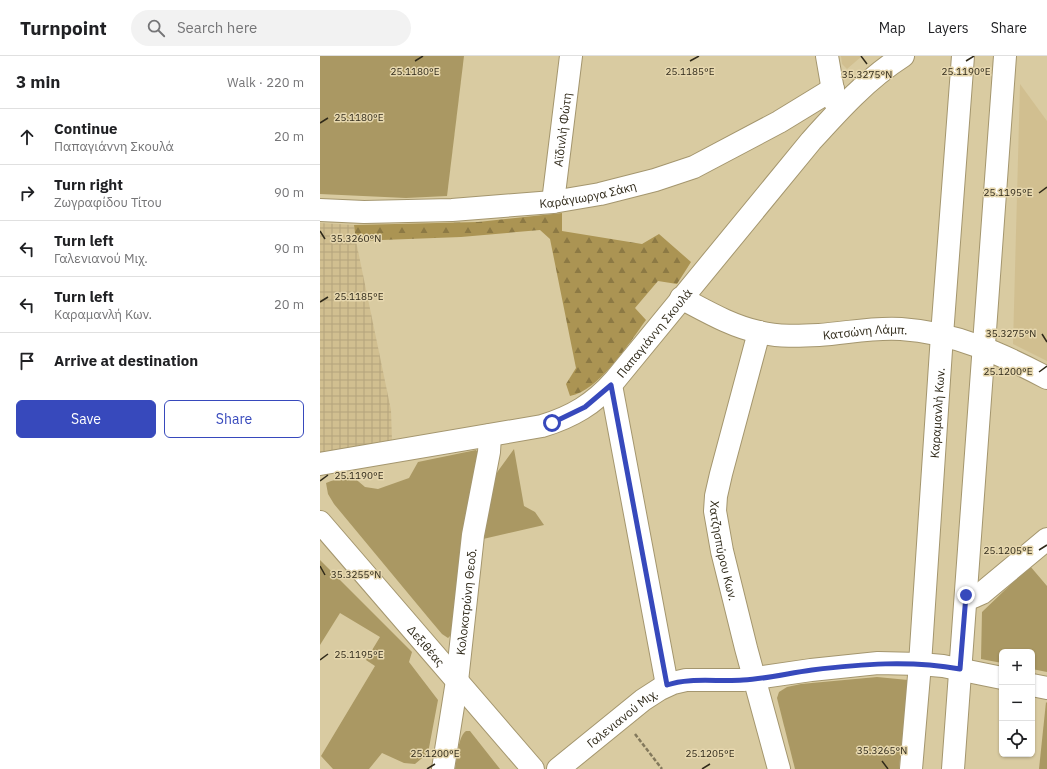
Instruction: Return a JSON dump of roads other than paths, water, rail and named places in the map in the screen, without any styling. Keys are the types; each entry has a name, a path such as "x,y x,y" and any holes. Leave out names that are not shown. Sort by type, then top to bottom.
{"street":[{"name":"Αϊδινλή Φώτη","path":"553,202 571,56"},
{"path":"827,56 837,113"},
{"name":"Καραμανλή Κων.","path":"911,769 920,664 942,335 963,56"},
{"path":"953,769 1005,56"},
{"name":"Παπαγιάννη Σκουλά","path":"320,464 542,426 563,419 585,407 611,385 811,141 869,81 899,58"},
{"name":"Καράγιωργα Σάκη","path":"320,210 424,212 553,202 600,194 682,172 726,151 779,122 832,89"},
{"name":"Κατσώνη Λάμπ.","path":"681,298 726,320 759,332 779,335 803,336 890,328 942,335 983,348 1012,360 1047,378"},
{"name":"Χατζησπύρου Κων.","path":"759,332 721,474 716,496 715,511 732,595 780,769"},
{"path":"611,385 667,685"},
{"name":"Κολοκοτρώνη Θεοδ.","path":"443,769 457,681 473,535 490,435"},
{"name":"Δεξιθέας","path":"320,522 533,769"},
{"path":"966,595 973,597 982,593 1047,539"},
{"name":"Γαλενιανού Μιχ.","path":"558,769 643,700 667,685 686,680 723,681 755,679 851,665 878,663 920,664 960,669 999,677"},
{"path":"1035,686 1047,688"}]}
